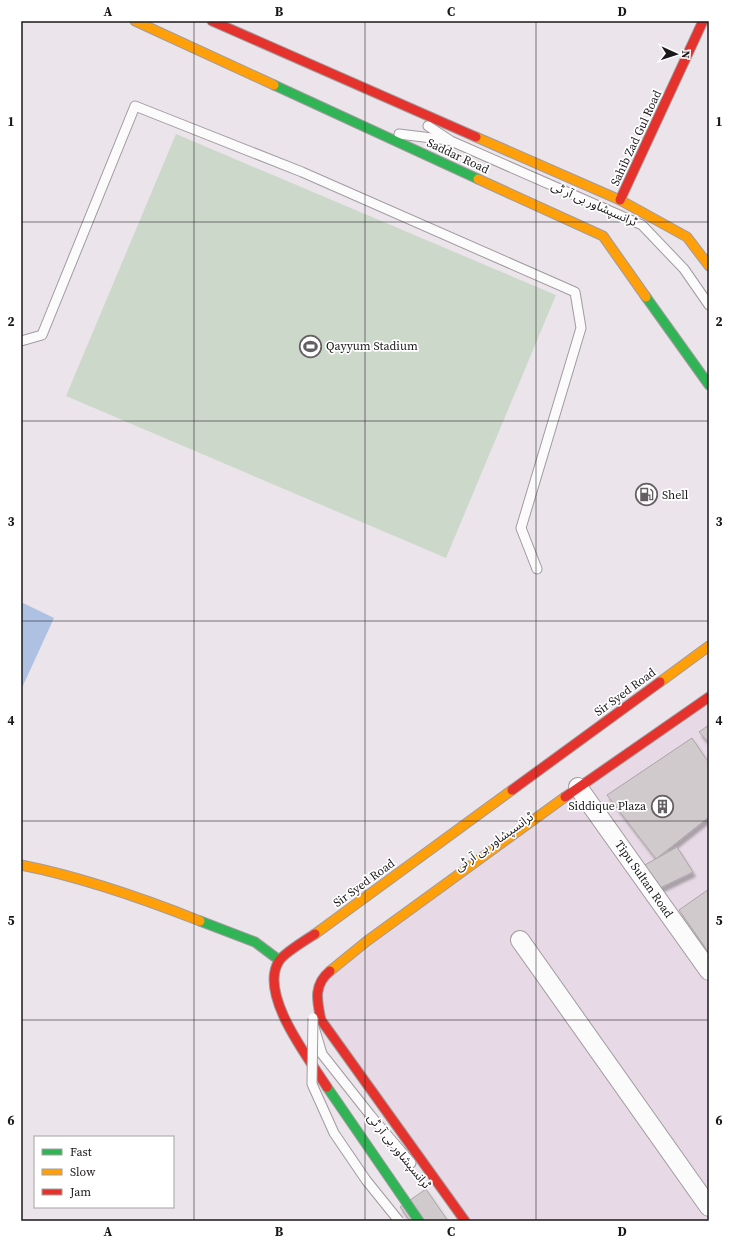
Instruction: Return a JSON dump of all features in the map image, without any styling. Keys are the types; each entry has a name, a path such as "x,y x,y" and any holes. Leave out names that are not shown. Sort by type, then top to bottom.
{"main road":[{"name":"Saddar Road","path":"135,21 380,132 603,236 709,385"},
{"name":"Saddar Road","path":"212,21 386,99 620,200 687,237 709,266"},
{"name":"Sahib Zad Gul Road","path":"620,200 703,21"},
{"name":"Sir Syed Road","path":"279,960 709,646"},
{"path":"465,1221 321,1020 316,997 322,977 367,941 578,787 709,697"},
{"path":"21,865 51,872 159,905 255,942 279,960 274,973 273,986 288,1027 348,1120 419,1221"}],"street":[{"name":"Tipu Sultan Road","path":"578,787 709,971"},
{"path":"520,940 709,1207"}],"lane":[{"name":"ٹرانسپشاور بی آر ٹی","path":"386,99 451,140 642,225 684,269 709,305"},
{"path":"21,341 42,335 135,106 302,172 575,292 582,328 521,528 537,569"},
{"name":"ٹرانسپشاور بی آر ٹی","path":"380,132 451,140"},
{"name":"ٹرانسپشاور بی آر ٹی","path":"399,1221 366,1180 334,1133 312,1084 313,1018 316,985 328,963 341,951 709,689"},
{"name":"ٹرانسپشاور بی آر ٹی","path":"313,1018 322,1054 417,1171"}],"shaded area":[{"path":"709,701 709,1221 465,1221 321,1020 322,977"}],"green space":[{"name":"Qayyum Stadium","path":"176,134 556,295 446,558 66,396"}],"water":[{"path":"21,602 54,618 21,690"}],"building":[{"path":"709,725 709,743 699,732"},
{"name":"Siddique Plaza","path":"692,738 709,763 709,817 656,859 607,795"},
{"path":"677,847 693,872 658,889 643,866"},
{"path":"709,889 709,953 679,910"},
{"path":"426,1189 448,1221 410,1221 400,1207"}],"traffic: fast":[{"path":"274,85 478,179"},
{"path":"646,297 709,385"},
{"path":"200,921 255,942 279,960"},
{"path":"327,1087 419,1221"}],"traffic: slow":[{"path":"135,21 274,85"},
{"path":"476,137 620,200 687,237 709,266"},
{"path":"478,179 603,236 646,297"},
{"path":"660,682 709,646"},
{"path":"315,934 512,790"},
{"path":"330,971 367,941 565,797"},
{"path":"21,865 112,889 200,921"}],"traffic: jam":[{"path":"212,21 476,137"},
{"path":"620,200 703,21"},
{"path":"512,790 660,682"},
{"path":"565,797 709,697"},
{"path":"315,934 281,958 274,975 275,991 280,1008 288,1026 298,1044 327,1087"},
{"path":"330,971 321,982 319,988 318,1006 321,1020 465,1221"}],"place":[{"name":"Qayyum Stadium","path":"311,346"},
{"name":"Shell","path":"647,495"},
{"name":"Siddique Plaza","path":"662,806"}]}
